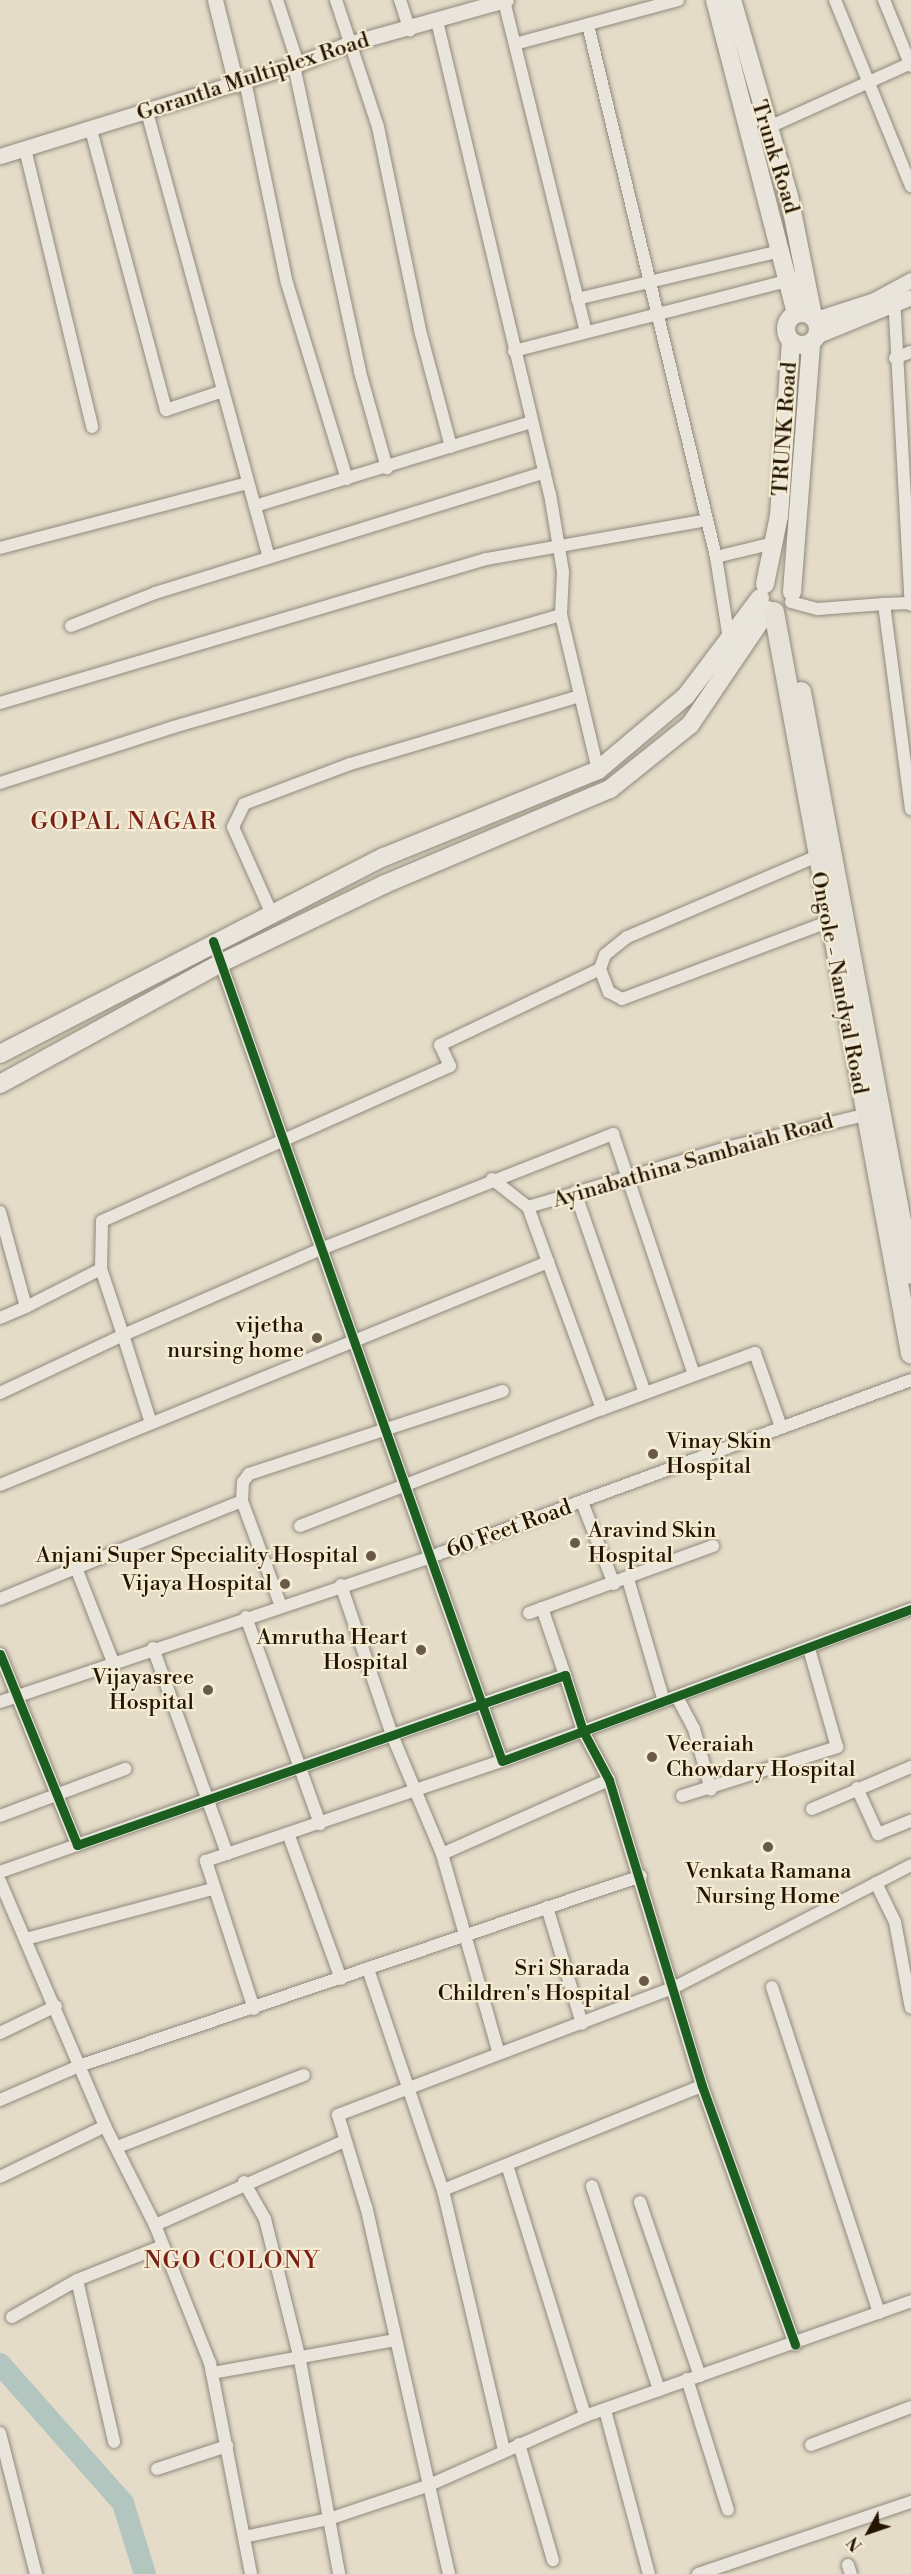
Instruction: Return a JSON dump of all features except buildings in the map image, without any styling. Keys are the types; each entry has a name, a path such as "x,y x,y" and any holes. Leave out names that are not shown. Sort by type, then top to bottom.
{"main road":[{"name":"Trunk Road","path":"715,0 811,325"},
{"name":"Trunk Road","path":"732,0 767,128 797,279"},
{"name":"TRUNK Road","path":"776,601 774,543 779,516 791,341 785,326 811,325"},
{"path":"791,341 811,325"},
{"path":"0,1084 219,964 385,884 610,789 690,725 776,601 811,325"},
{"path":"0,1054 213,940 384,857 598,770 662,720 729,639 776,601"},
{"name":"Ongole - Nandyal Road","path":"776,601 815,857 828,922 871,1113 911,1274"},
{"name":"Ongole - Nandyal Road","path":"776,601 871,1113 911,1353"}],"street":[{"path":"215,0 241,82 287,283 347,478"},
{"path":"277,0 296,65 360,372 387,468"},
{"path":"336,0 348,44 378,127 421,334 451,447"},
{"path":"400,0 410,30"},
{"path":"515,44 678,0"},
{"path":"835,0 871,81 911,186"},
{"path":"767,128 911,64 884,0"},
{"path":"499,1 515,44 585,329"},
{"name":"Gorantla Multiplex Road","path":"1,154 91,130 296,65 348,44 410,30 499,1"},
{"path":"437,21 514,351 545,472 559,546 561,615 598,770"},
{"path":"588,26 716,557 729,639"},
{"path":"147,112 269,557"},
{"path":"91,130 166,410 223,391"},
{"path":"25,149 92,427"},
{"path":"577,298 776,252"},
{"path":"514,351 585,329 797,279"},
{"path":"776,601 818,609 911,604 895,358 900,297 911,280"},
{"path":"811,325 900,297"},
{"path":"895,358 911,352"},
{"path":"255,506 387,468 532,422"},
{"path":"71,626 269,557 545,472"},
{"path":"0,548 248,483"},
{"path":"0,703 396,584 559,546 707,520"},
{"path":"716,557 774,543"},
{"path":"884,604 911,809"},
{"path":"0,783 173,727 561,615"},
{"path":"271,912 233,827 244,804 350,764 579,696"},
{"path":"150,1420 101,1269 102,1221 285,1137 450,1066 440,1045 600,969 605,955 627,937 815,857"},
{"path":"600,969 614,998 622,999 828,922"},
{"path":"213,940 219,964 285,1137 321,1249 502,1761"},
{"name":"Ayinabathina Sambaiah Road","path":"602,1409 528,1207 629,1175 871,1113"},
{"path":"0,1393 123,1335 321,1249 492,1179 613,1134 629,1175 694,1375"},
{"path":"492,1179 528,1207"},
{"path":"575,1192 645,1393"},
{"path":"0,1212 26,1307"},
{"path":"0,1485 150,1420 548,1262"},
{"path":"0,1318 101,1269"},
{"path":"300,1526 602,1409 755,1353 780,1424"},
{"name":"60 Feet Road","path":"0,1701 280,1604 430,1557 582,1502 780,1424 911,1380"},
{"path":"280,1604 242,1501 243,1482 249,1474 503,1391"},
{"path":"0,1599 242,1501"},
{"path":"582,1502 614,1584"},
{"path":"529,1613 628,1579 713,1545"},
{"path":"76,1568 113,1662"},
{"path":"628,1579 664,1701"},
{"path":"341,1585 392,1735 442,1854 498,2050"},
{"path":"542,1608 583,1731 609,1780 675,1987 702,2086 795,2345"},
{"path":"254,2009 212,1889 206,1861 289,1836 502,1761 809,1649 911,1609"},
{"path":"246,1617 320,1824"},
{"path":"153,1648 227,1854"},
{"path":"682,1796 711,1790 776,1763 837,1747 809,1649"},
{"path":"0,1654 77,1845"},
{"path":"0,1872 207,1797 482,1705 565,1674"},
{"path":"677,1697 694,1729 711,1790"},
{"path":"812,1809 911,1767"},
{"path":"0,1816 57,1793 125,1770"},
{"path":"442,1854 609,1780"},
{"path":"857,1788 878,1834 911,1821"},
{"path":"289,1836 341,1979"},
{"path":"449,2574 366,2207 338,2115 498,2050 582,2024 675,1987 911,1866"},
{"path":"0,2100 80,2066 254,2009 464,1934 641,1876"},
{"path":"0,1881 56,2006 105,2126 120,2146 155,2225 160,2247 212,2373 251,2574"},
{"path":"876,1883 895,1922 911,2008"},
{"path":"26,1939 212,1889"},
{"path":"547,1907 582,2024"},
{"path":"368,1969 443,2190 504,2450"},
{"path":"772,1987 879,2313"},
{"path":"0,2033 56,2006"},
{"path":"120,2146 304,2075"},
{"path":"443,2190 702,2086"},
{"path":"0,2177 105,2126"},
{"path":"155,2225 229,2194 244,2182 345,2141"},
{"path":"507,2165 585,2416"},
{"path":"244,2182 265,2218 299,2355 339,2574"},
{"path":"592,2186 659,2390"},
{"path":"640,2202 700,2376"},
{"path":"12,2317 77,2280 160,2247"},
{"path":"77,2280 114,2442"},
{"path":"244,2537 329,2519 428,2486 504,2450 585,2416 687,2379 795,2345 911,2301"},
{"path":"212,2373 299,2355 395,2340"},
{"path":"687,2379 728,2510"},
{"path":"811,2445 911,2407"},
{"path":"605,2410 649,2574"},
{"path":"2,2438 36,2574"},
{"path":"519,2444 553,2560"},
{"path":"157,2469 227,2446"},
{"path":"698,2574 911,2502"}],"waterway":[{"path":"0,2364 123,2503 145,2574"}],"cycle path":[{"path":"213,941 502,1761 583,1731 609,1780 702,2086 795,2345"},
{"path":"0,1654 77,1845 565,1675 583,1731 911,1609"}],"place":[{"name":"vijetha nursing home","path":"317,1338"},
{"name":"Vinay Skin Hospital","path":"653,1454"},
{"name":"Aravind Skin Hospital","path":"575,1543"},
{"name":"Anjani Super Speciality Hospital","path":"371,1556"},
{"name":"Vijaya Hospital","path":"285,1584"},
{"name":"Amrutha Heart Hospital","path":"421,1650"},
{"name":"Vijayasree Hospital","path":"208,1690"},
{"name":"Veeraiah Chowdary Hospital","path":"652,1757"},
{"name":"Venkata Ramana Nursing Home","path":"768,1847"},
{"name":"Sri Sharada Children's Hospital","path":"644,1981"}],"district":[{"name":"GOPAL NAGAR","path":"124,823"},
{"name":"NGO COLONY","path":"232,2262"}]}
